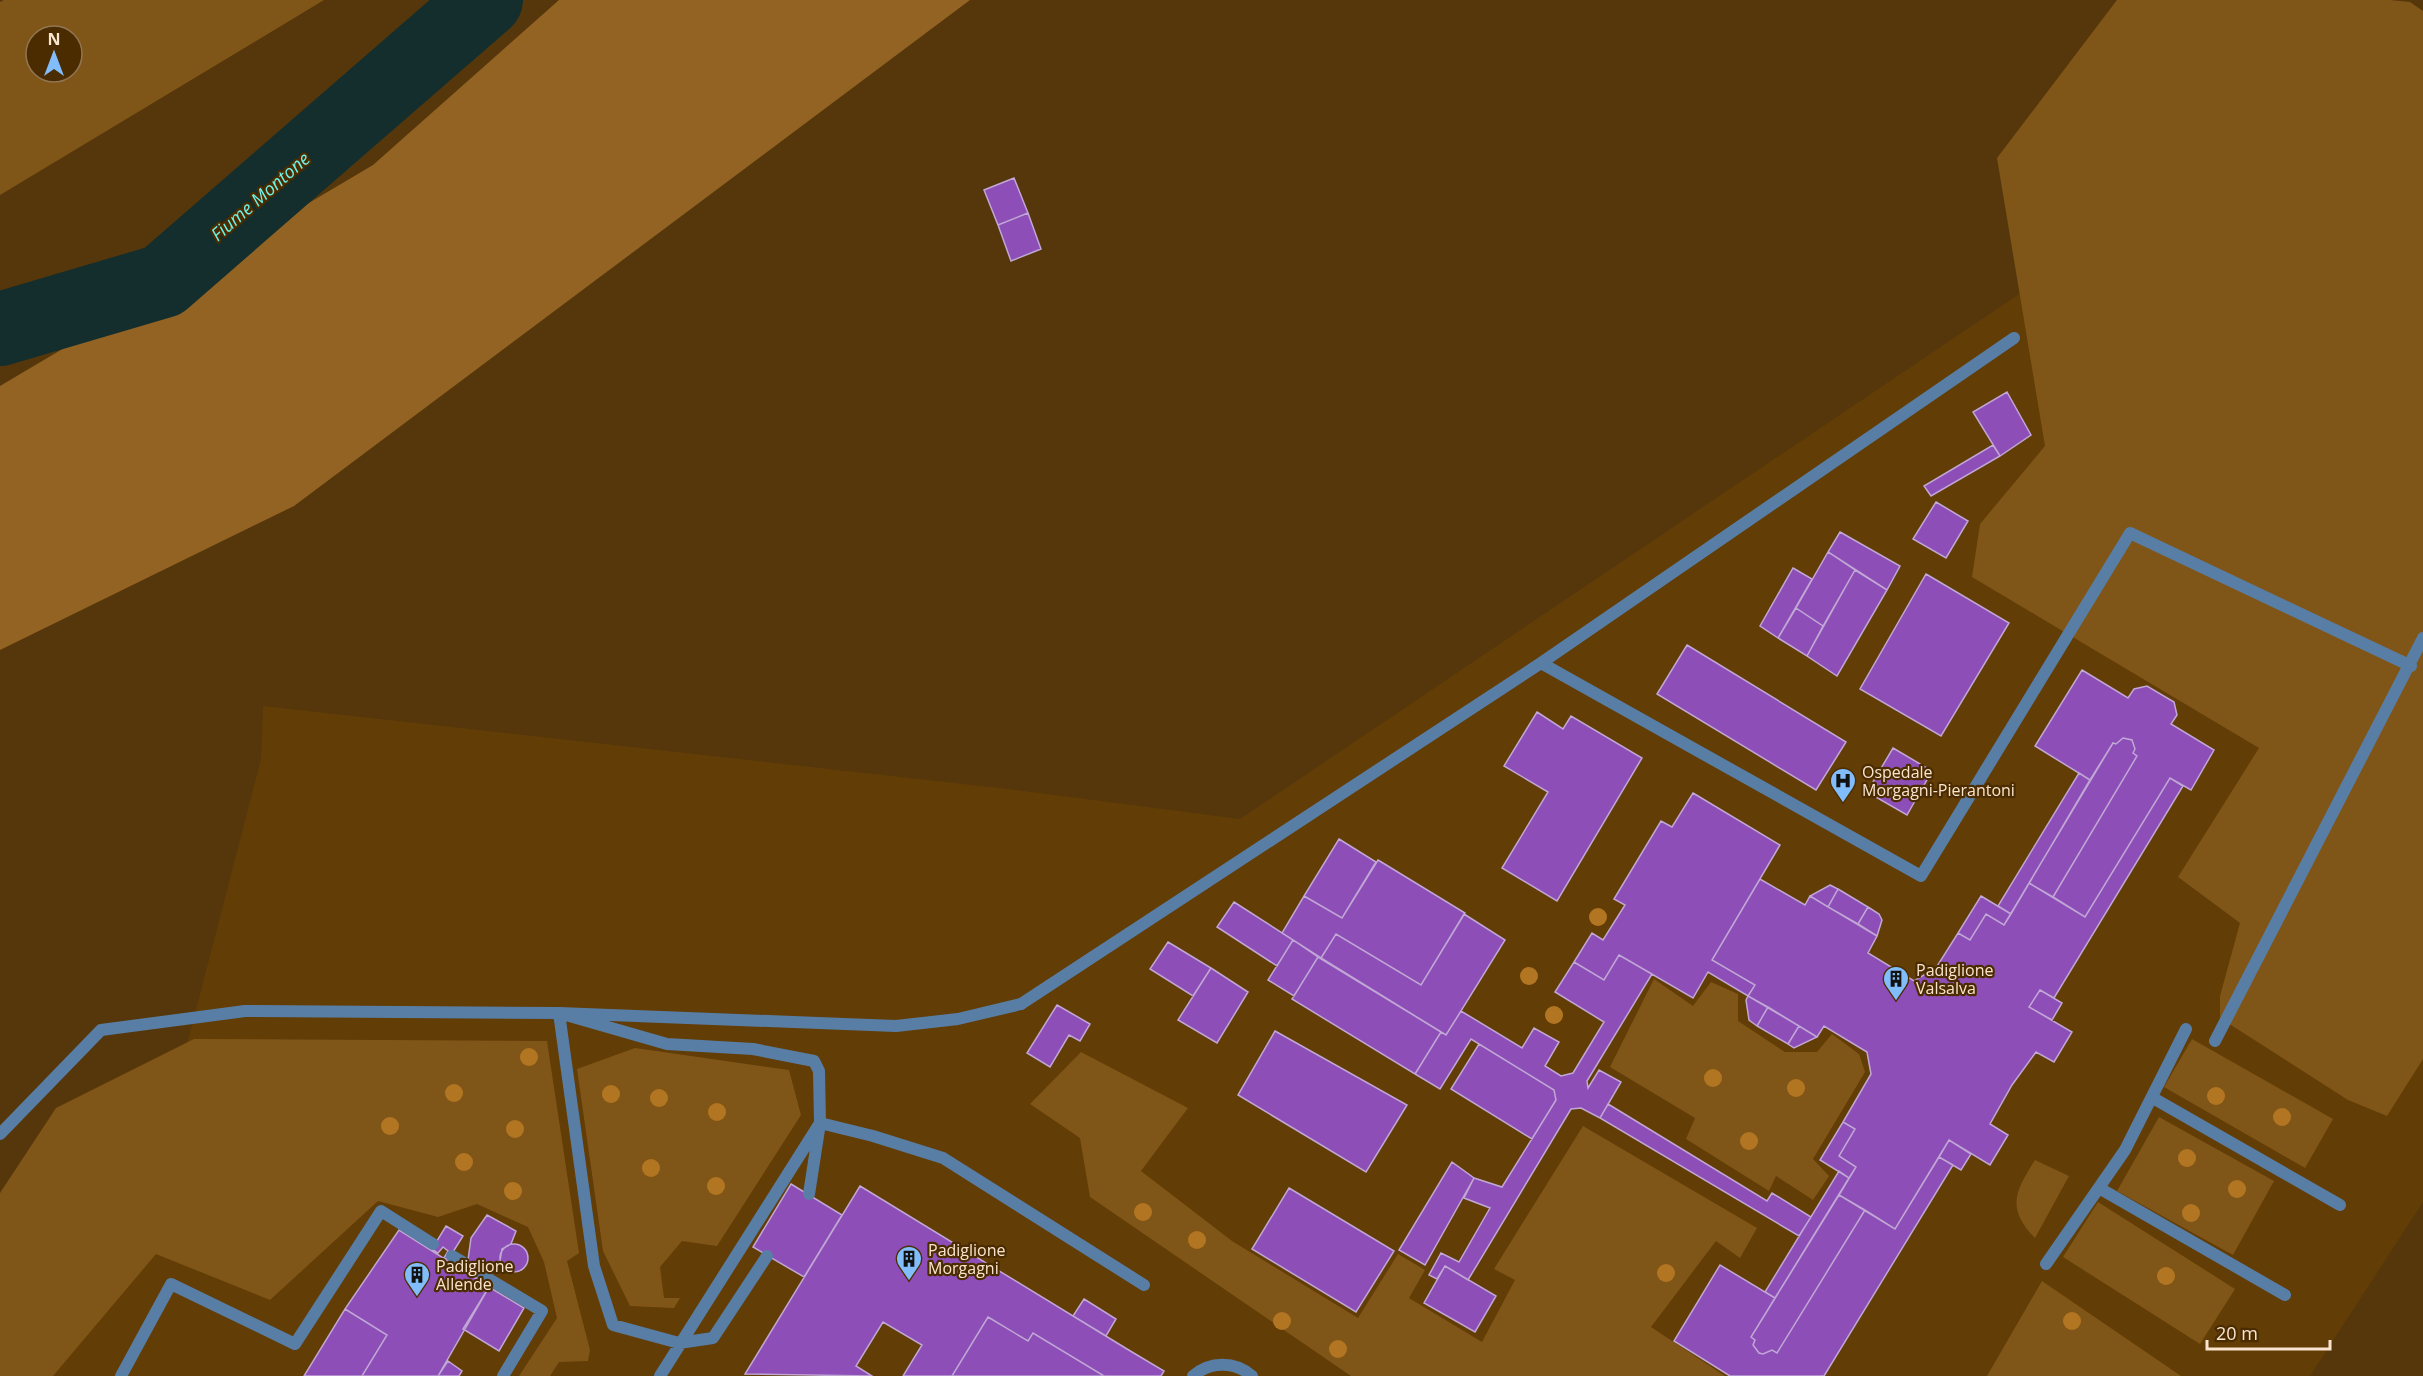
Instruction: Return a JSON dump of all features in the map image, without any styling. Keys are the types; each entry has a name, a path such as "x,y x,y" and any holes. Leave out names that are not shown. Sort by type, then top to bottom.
{"street":[{"path":"0,1134 101,1030 245,1011 559,1013 896,1026 958,1019 1021,1004 1541,663 2014,338"},
{"path":"1541,663 1921,876 2130,533 2411,666"},
{"path":"2215,1041 2411,666 2423,638"},
{"path":"559,1013 668,1044 753,1049 814,1061 819,1071 819,1123 809,1194"},
{"path":"559,1013 594,1266 613,1325 679,1343 713,1338 767,1256"},
{"path":"2046,1264 2125,1150 2186,1029"},
{"path":"2153,1098 2340,1205"},
{"path":"819,1123 873,1136 944,1158 1144,1285"},
{"path":"660,1376 819,1123"},
{"path":"2099,1188 2285,1295"},
{"path":"121,1376 171,1284 295,1344 381,1211 433,1244"},
{"path":"452,1256 464,1263"},
{"path":"482,1275 542,1311 503,1376"},
{"path":"1193,1376 1201,1369 1216,1364 1231,1365 1252,1376"}],"shaded area":[{"path":"4,0 324,0 0,195 0,2"},
{"path":"559,0 970,0 294,506 0,650 0,386 373,165"},
{"path":"2117,0 2390,0 2410,2 2423,11 2423,1059 2387,1116 2348,1100 2220,1018 2220,996 2240,923 2178,877 2259,748 1972,577 1980,524 2045,446 1997,158"},
{"name":"Ospedale Morgagni-Pierantoni","path":"2111,232 2423,381 2423,1202 2310,1376 0,1376 177,1083 261,759 263,706 1008,789 1240,819"},
{"path":"1654,979 1693,1006 1711,982 1738,994 1738,1021 1785,1052 1817,1052 1832,1034 1859,1054 1865,1072 1813,1159 1829,1176 1813,1200 1776,1176 1769,1191 1686,1139 1695,1118 1610,1067"},
{"path":"194,1039 547,1041 579,1253 567,1261 590,1350 588,1361 559,1362 550,1376 519,1376 557,1318 544,1262 528,1227 477,1204 438,1217 378,1201 270,1300 156,1254 53,1376 0,1376 0,1193 56,1108"},
{"path":"2192,1039 2333,1119 2305,1168 2164,1087"},
{"path":"635,1048 789,1070 801,1115 717,1246 682,1241 660,1267 664,1298 680,1298 674,1308 630,1306 603,1251 577,1069"},
{"path":"1081,1052 1188,1108 1141,1171 1232,1241 1358,1318 1398,1254 1425,1270 1409,1298 1482,1342 1515,1280 1494,1269 1583,1126 1757,1228 1740,1258 1716,1241 1651,1327 1725,1376 1351,1376 1090,1197 1080,1138 1030,1104"},
{"path":"2159,1117 2274,1181 2233,1255 2117,1191"},
{"path":"2035,1160 2069,1176 2035,1238 2020,1218 2017,1200 2022,1181"},
{"path":"2098,1202 2235,1289 2200,1344 2063,1257"},
{"path":"2042,1281 2181,1376 1987,1376"}],"building":[{"path":"1014,178 1028,213 998,225 984,190"},
{"path":"1028,213 1041,249 1011,261 998,225"},
{"path":"2007,392 2031,435 2000,456 1973,412"},
{"path":"1993,445 2000,456 1931,496 1924,486"},
{"path":"1936,502 1968,521 1946,558 1913,539"},
{"path":"1840,532 1900,566 1887,590 1828,552"},
{"path":"1828,552 1855,570 1823,626 1796,608"},
{"path":"1793,568 1812,579 1778,638 1760,626"},
{"path":"1855,570 1887,590 1837,676 1807,656"},
{"path":"1926,574 2009,623 1941,736 1860,689"},
{"path":"1796,608 1823,626 1807,656 1778,638"},
{"path":"1687,645 1846,742 1816,790 1657,694"},
{"path":"2082,670 2128,698 2134,689 2147,686 2174,702 2177,715 2171,724 2214,750 2191,790 2170,778 2085,917 2053,897 2137,756 2133,753 2135,749 2132,740 2123,738 2116,744 2113,743 2090,780 2035,746"},
{"path":"1537,712 1563,729 1571,716 1642,758 1557,901 1502,868 1548,792 1504,766"},
{"path":"2123,738 2132,740 2135,749 2133,753 2137,756 2053,897 2029,883 2113,743 2116,744"},
{"path":"1893,748 1932,771 1907,815 1867,792"},
{"path":"2079,773 2090,780 2011,914 1998,906"},
{"name":"Padiglione Valsalva","path":"2170,778 2183,786 2054,998 2040,990 2029,1007 2072,1032 2054,1062 2036,1052 2012,1085 1990,1124 2008,1135 1990,1165 1949,1140 1895,1229 1839,1195 1856,1167 1839,1156 1855,1129 1843,1122 1871,1074 1867,1052 1824,1026 1817,1037 1748,996 1755,985 1712,960 1760,879 1805,905 1810,896 1877,936 1868,953 1914,981 1936,968 1958,933 1970,940 1986,914 2004,925 2029,883 2085,917"},
{"path":"1693,793 1780,845 1712,960 1755,985 1748,996 1708,972 1693,998 1619,955 1604,980 1574,962 1592,933 1603,940 1625,905 1614,899 1661,821 1672,827"},
{"path":"1339,839 1376,862 1342,918 1304,896"},
{"path":"1378,860 1465,913 1421,985 1336,934 1321,958 1282,933 1304,896 1342,918"},
{"path":"1830,885 1838,889 1828,907 1810,896"},
{"path":"1838,889 1868,907 1858,924 1828,907"},
{"path":"1981,896 2011,914 2004,925 1986,914 1970,940 1958,933"},
{"path":"1234,902 1293,940 1277,966 1217,927"},
{"path":"1868,907 1879,914 1882,920 1877,936 1858,924"},
{"path":"1464,914 1505,940 1446,1035 1321,958 1336,934 1421,985"},
{"path":"1293,940 1318,957 1294,996 1268,980"},
{"path":"1168,942 1211,968 1193,996 1150,969"},
{"path":"1619,955 1652,974 1587,1081 1588,1088 1599,1070 1621,1082 1600,1118 1581,1108 1571,1109 1468,1280 1445,1266 1437,1279 1429,1275 1441,1253 1459,1262 1490,1208 1464,1198 1474,1178 1502,1187 1556,1100 1554,1090 1471,1039 1440,1089 1415,1074 1441,1032 1446,1035 1461,1011 1522,1048 1534,1028 1559,1042 1545,1066 1561,1076 1573,1073 1604,1022 1555,992 1574,962 1604,980"},
{"path":"1318,957 1441,1032 1415,1074 1292,999"},
{"path":"1211,968 1248,992 1217,1043 1178,1020"},
{"path":"2040,990 2062,1003 2052,1020 2029,1007"},
{"path":"1748,996 1768,1007 1757,1026 1749,1020 1746,1000"},
{"path":"1057,1005 1090,1024 1080,1041 1069,1035 1050,1067 1027,1053"},
{"path":"1768,1007 1799,1026 1788,1044 1757,1026"},
{"path":"1799,1026 1817,1037 1794,1048 1788,1044"},
{"path":"1275,1031 1407,1105 1366,1172 1238,1095"},
{"path":"1479,1044 1554,1090 1556,1100 1532,1139 1451,1089"},
{"path":"1608,1104 1767,1201 1772,1193 1811,1217 1799,1236 1600,1118"},
{"path":"1843,1122 1855,1129 1839,1156 1856,1167 1849,1178 1820,1160"},
{"path":"1949,1140 1971,1154 1961,1170 1939,1157"},
{"path":"1939,1157 1953,1165 1824,1376 1730,1376 1674,1341 1720,1265 1775,1298 1751,1337 1755,1340 1753,1345 1759,1353 1763,1354 1772,1350 1777,1353 1865,1210 1895,1229"},
{"path":"1452,1162 1474,1178 1425,1265 1399,1250"},
{"path":"1839,1171 1849,1178 1775,1298 1765,1292"},
{"path":"791,1184 842,1215 804,1277 753,1247"},
{"name":"Padiglione Morgagni","path":"860,1186 1164,1371 1161,1376 1104,1376 1033,1333 1028,1341 988,1317 952,1376 903,1376 922,1345 883,1322 856,1366 872,1376 745,1374"},
{"path":"1289,1188 1394,1251 1356,1312 1252,1249"},
{"path":"1839,1195 1865,1210 1777,1353 1772,1350 1763,1354 1759,1353 1753,1345 1755,1340 1751,1337"},
{"path":"487,1215 516,1231 511,1244 502,1249 500,1261 485,1267 478,1279 462,1269 468,1260 471,1238"},
{"path":"446,1226 463,1236 448,1260 444,1258 448,1251 443,1247 438,1253 432,1249"},
{"name":"Padiglione Allende","path":"399,1230 489,1287 438,1376 362,1376 387,1335 345,1309"},
{"path":"514,1244 524,1248 528,1258 524,1268 514,1272 504,1268 500,1258 504,1248"},
{"path":"1445,1266 1496,1296 1475,1332 1424,1303"},
{"path":"489,1287 524,1308 499,1351 463,1329"},
{"path":"1084,1299 1116,1319 1106,1336 1073,1316"},
{"path":"345,1309 387,1335 362,1376 304,1376"},
{"path":"988,1317 1028,1341 1033,1333 1104,1376 952,1376"},
{"path":"448,1361 462,1371 459,1376 438,1376"}],"waterway":[{"name":"Fiume Montone","path":"0,329 163,281 486,0"}],"place":[{"name":"Ospedale Morgagni-Pierantoni","path":"1843,804"},
{"name":"Padiglione Valsalva","path":"1896,1002"},
{"name":"Padiglione Morgagni","path":"909,1282"},
{"name":"Padiglione Allende","path":"417,1298"}]}
